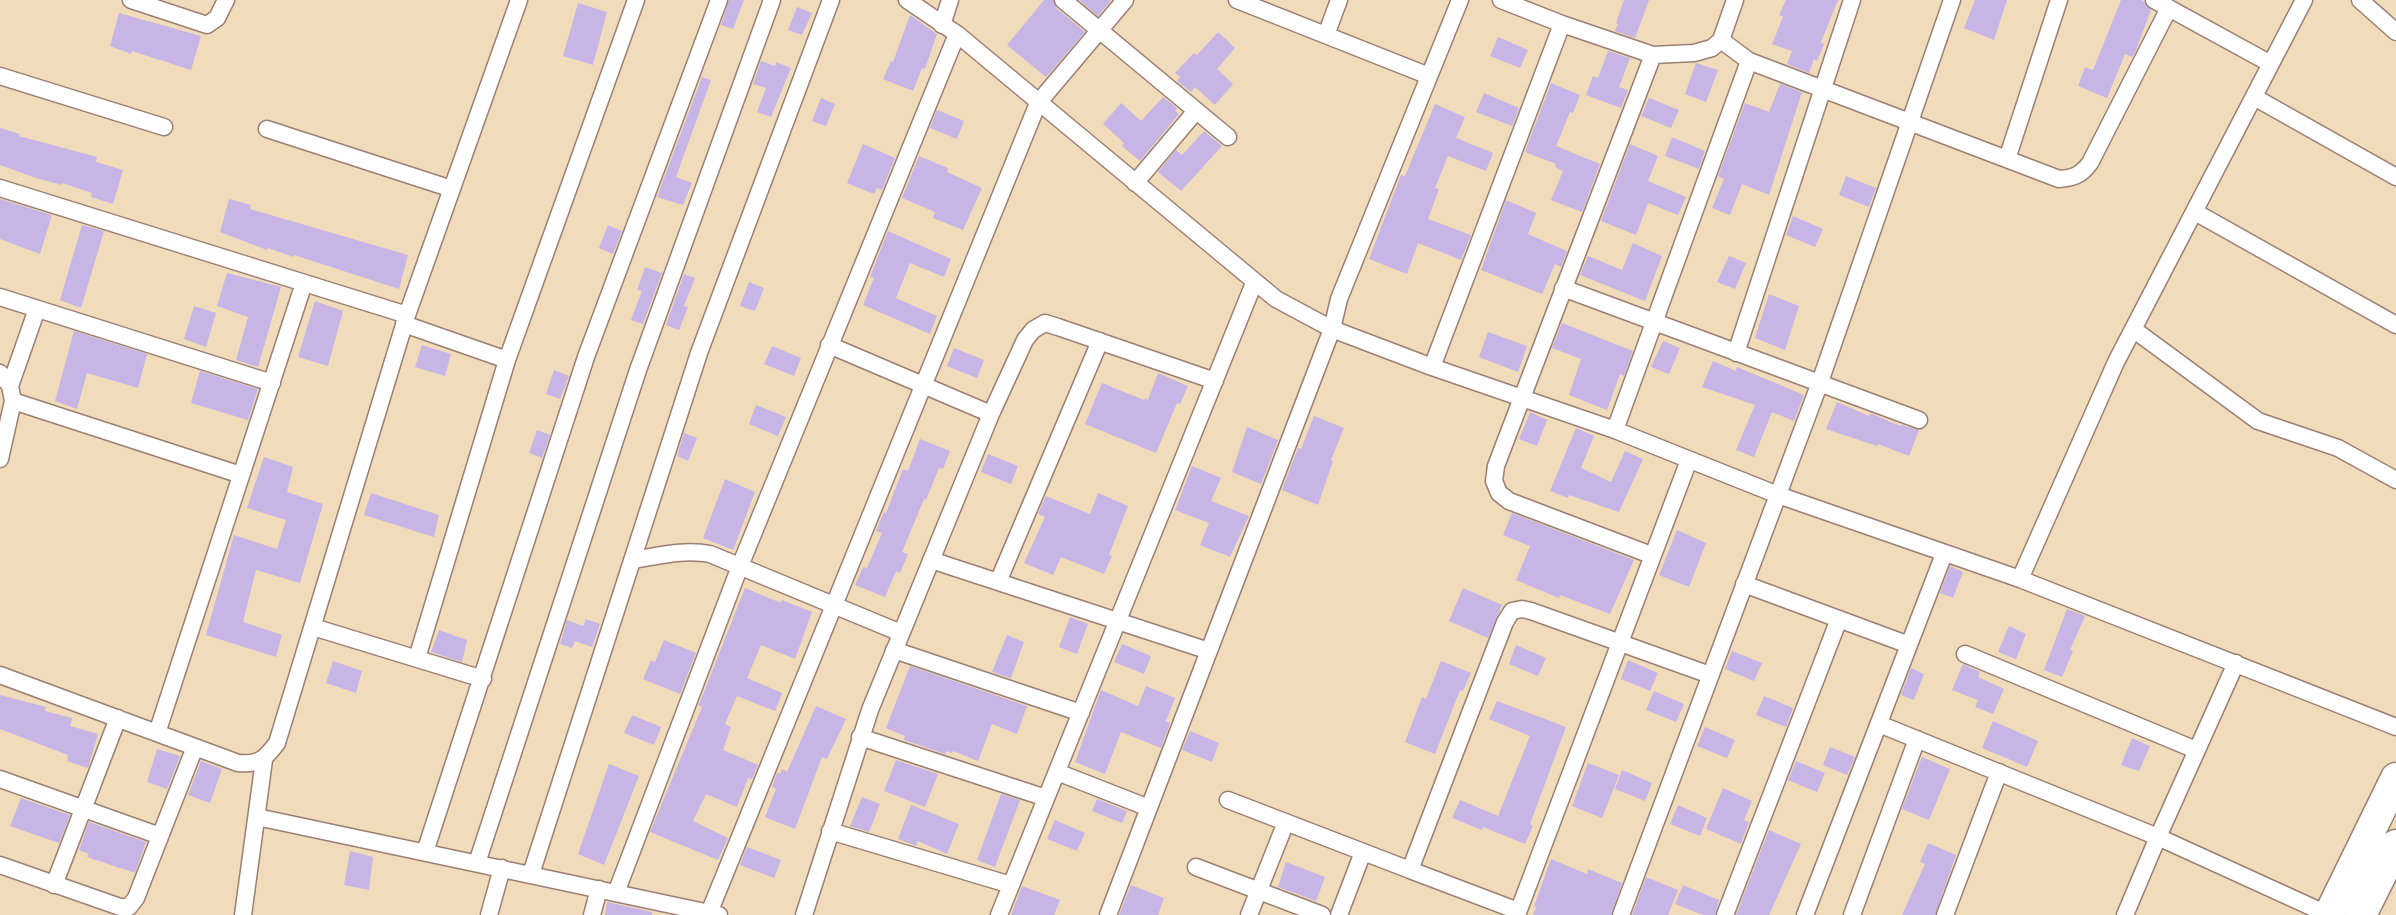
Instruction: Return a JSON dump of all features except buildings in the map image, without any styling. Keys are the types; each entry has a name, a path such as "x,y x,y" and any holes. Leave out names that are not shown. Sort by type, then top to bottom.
{"highway":[{"path":"2329,915 2396,778"},
{"path":"2361,915 2396,845"}],"street":[{"path":"131,0 207,25 217,18 226,0"},
{"path":"243,915 264,760 277,743 406,320 519,0"},
{"path":"417,658 507,360 636,0"},
{"path":"425,852 593,337 719,0"},
{"path":"477,863 642,358 772,0"},
{"path":"531,874 716,305 831,0"},
{"path":"907,0 957,34 1254,282 1276,299 1332,329 1432,368 1615,430 1778,495 2020,579 2396,727"},
{"path":"942,25 950,0"},
{"path":"1063,0 1228,137"},
{"path":"257,817 714,914 833,606 1038,103 1125,0"},
{"path":"1237,0 1430,76"},
{"path":"1325,35 1339,0"},
{"path":"1108,915 1332,329 1339,299 1460,0"},
{"path":"1501,0 1653,55 1704,51 1721,40 1735,0"},
{"path":"1737,353 1852,0"},
{"path":"1621,915 1819,385 1952,0"},
{"path":"2007,159 2059,0"},
{"path":"2154,0 2271,64"},
{"path":"2020,579 2116,362 2304,0"},
{"path":"2360,0 2396,33"},
{"path":"1721,40 1749,61 2059,179 2073,178 2082,173 2090,163 2169,8"},
{"path":"1432,368 1562,24"},
{"path":"617,893 740,566 957,34"},
{"path":"1651,555 1509,501 1499,493 1494,481 1496,466 1520,399 1653,55"},
{"path":"1615,430 1749,61"},
{"path":"0,76 163,127"},
{"path":"2254,97 2396,177"},
{"path":"1135,183 1196,111"},
{"path":"267,129 452,189"},
{"path":"0,188 304,283 507,360"},
{"path":"2195,212 2396,325"},
{"path":"999,915 1254,282"},
{"path":"157,733 304,283"},
{"path":"1563,288 1919,420"},
{"path":"0,297 272,383"},
{"path":"1,453 8,387 37,309"},
{"path":"804,915 860,737 991,414 1025,340 1033,330 1045,323 1215,381"},
{"path":"2133,329 2258,421 2338,448 2396,480"},
{"path":"998,582 1100,341"},
{"path":"829,345 991,414"},
{"path":"8,387 241,475"},
{"path":"1228,800 1518,913 1689,460"},
{"path":"632,561 680,552 710,554 901,633"},
{"path":"1805,915 1944,554"},
{"path":"931,560 1209,651"},
{"path":"1744,584 1909,645"},
{"path":"1410,870 1505,622 1512,611 1522,608 1710,675"},
{"path":"1725,915 1839,619"},
{"path":"313,627 483,679"},
{"path":"894,650 1081,713"},
{"path":"1965,654 2196,750"},
{"path":"2125,915 2236,663"},
{"path":"0,674 238,762 253,764 264,760"},
{"path":"54,884 118,718"},
{"path":"1879,724 2158,837 2329,915"},
{"path":"860,737 1046,798"},
{"path":"1852,915 1917,739"},
{"path":"0,864 120,907 129,907 136,898 195,747"},
{"path":"1057,772 1149,807"},
{"path":"1945,915 1998,772"},
{"path":"0,779 160,836"},
{"path":"1248,915 1286,822"},
{"path":"830,831 1012,885"},
{"path":"1339,915 1363,852"},
{"path":"1196,867 1322,915"},
{"path":"489,915 502,868"},
{"path":"592,915 599,889"}]}
